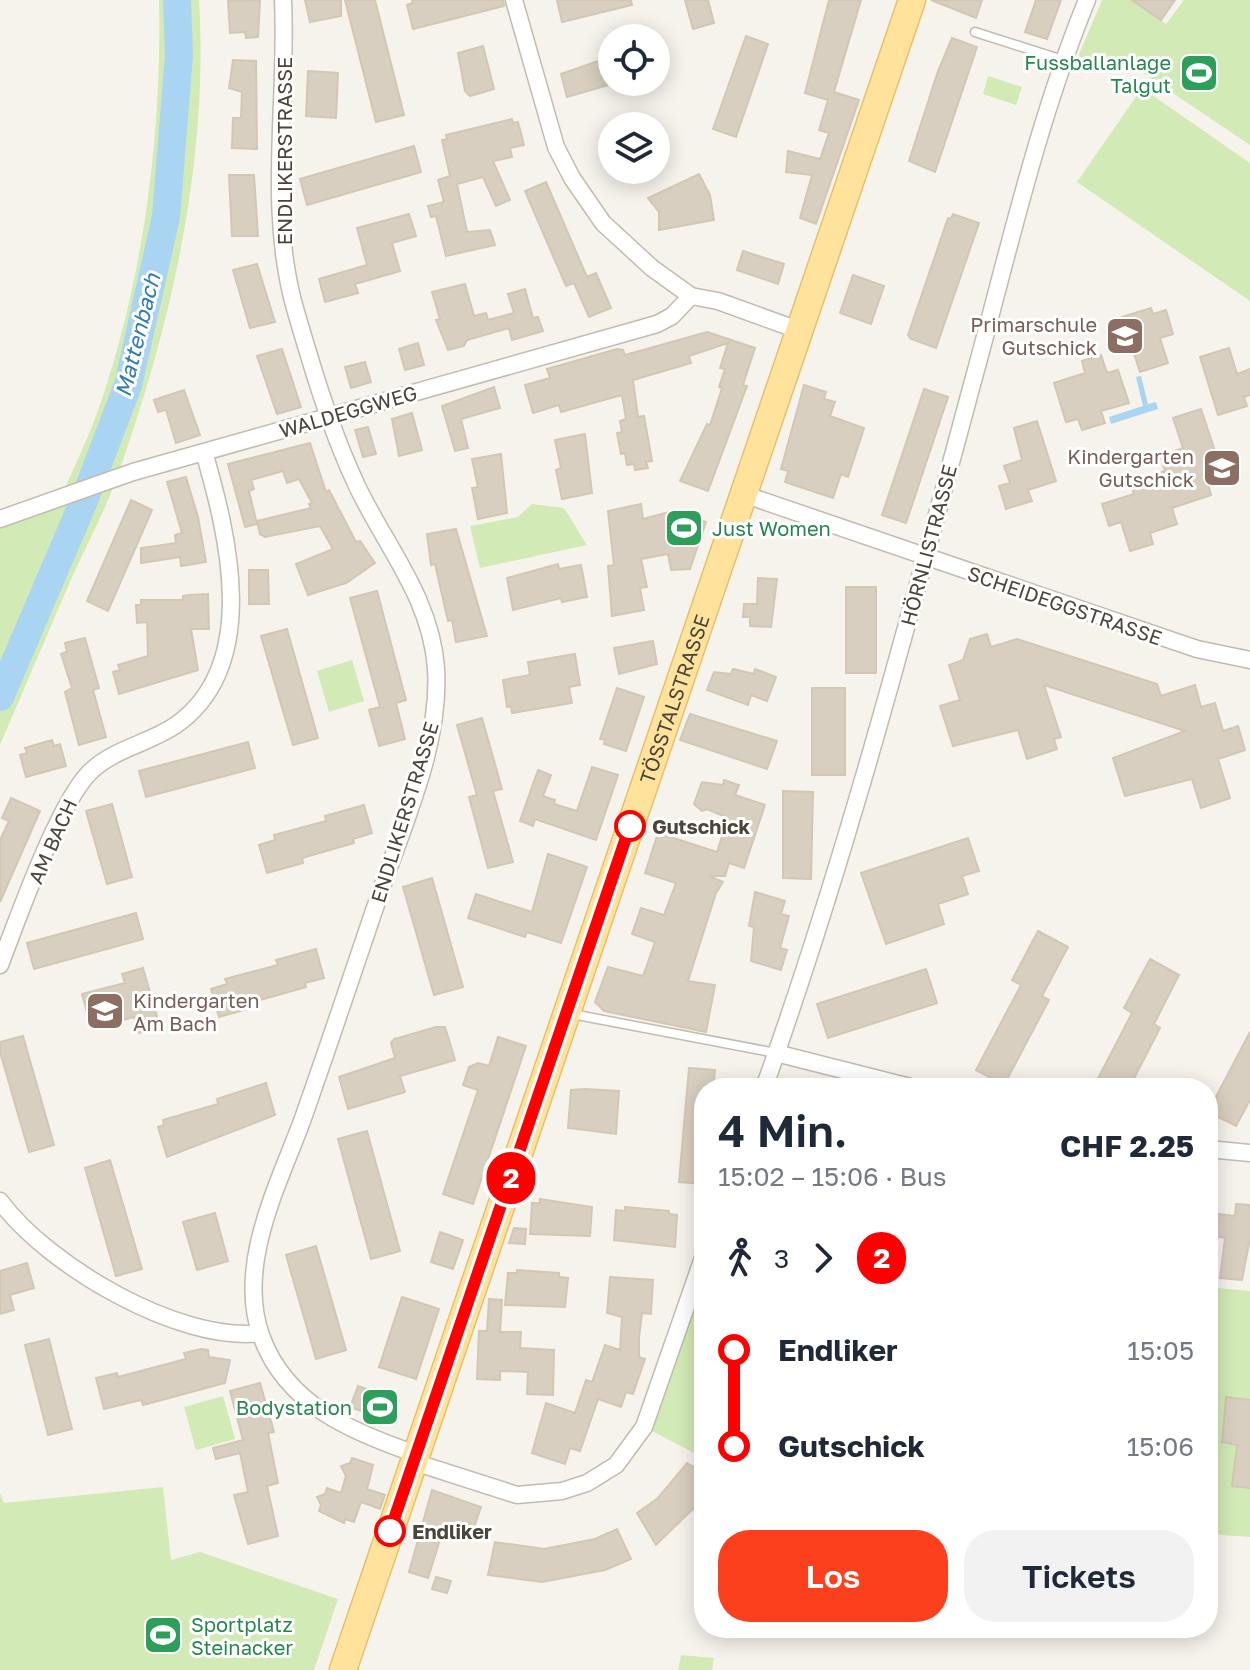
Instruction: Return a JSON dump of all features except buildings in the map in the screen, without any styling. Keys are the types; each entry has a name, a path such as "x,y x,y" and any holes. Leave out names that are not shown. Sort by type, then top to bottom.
{"main road":[{"name":"TÖSSTALSTRASSE","path":"343,1670 746,495 912,0"}],"street":[{"name":"ENDLIKERSTRASSE","path":"283,0 279,213 283,254 295,309 330,416 359,491 411,578 427,621 437,693 432,729 416,785 260,1241 254,1285 260,1333 274,1365 296,1391 330,1419 415,1458"},
{"path":"514,0 548,126 587,203 626,246 691,296 718,301 801,331"},
{"name":"HÖRNLISTRASSE","path":"767,1078 870,756 1030,164 1063,60 1087,0"},
{"name":"WALDEGGWEG","path":"0,519 204,452 657,324 672,316 691,296"},
{"name":"AM BACH","path":"0,965 75,790 108,757 176,725 202,700 219,674 228,638 228,574 219,504 204,452"},
{"name":"SCHEIDEGGSTRASSE","path":"746,495 1197,649 1250,660"},
{"path":"776,1053 875,1078"},
{"path":"1218,1150 1250,1153"},
{"path":"0,1201 33,1240 66,1265 134,1303 241,1335 260,1333"},
{"path":"415,1458 517,1495 562,1491 587,1483 616,1465 644,1427 694,1284"}],"lane":[{"path":"975,32 1063,60"},
{"path":"567,1013 776,1053"}],"green space":[{"path":"159,0 199,0 201,61 198,121 182,242 154,361 112,490 0,745 0,519 61,498 97,414 116,354 129,304 147,204 157,102"},
{"name":"Fussballanlage Talgut","path":"1102,0 1132,0 1166,24 1184,0 1250,0 1250,145 1140,71 1107,72 1078,57"},
{"path":"988,76 1022,87 1016,105 983,94"},
{"path":"1142,88 1250,163 1250,301 1077,182"},
{"path":"532,504 564,508 587,545 480,568 470,526 518,517"},
{"path":"352,660 364,701 329,712 317,671"},
{"path":"694,1284 694,1453 644,1427"},
{"path":"1218,1288 1250,1291 1250,1537 1218,1535"},
{"path":"223,1396 235,1439 196,1450 184,1407"},
{"name":"Sportplatz Steinacker","path":"163,1487 171,1560 200,1552 338,1599 314,1670 0,1670 0,1493 4,1503"},
{"path":"681,1655 714,1658 712,1670 678,1670"}],"water":[{"path":"1141,376 1148,404 1156,402 1158,409 1111,424 1109,417 1143,406 1136,377"}],"waterway":[{"name":"Mattenbach","path":"0,697 83,503 128,385 166,217 179,55 177,0"}],"bus line":[{"name":"2","path":"390,1531 630,826"}],"place":[{"name":"Fussballanlage Talgut","path":"1199,73"},
{"name":"Primarschule Gutschick","path":"1125,336"},
{"name":"Kindergarten Gutschick","path":"1222,468"},
{"name":"Just Women","path":"684,528"},
{"name":"Gutschick","path":"630,826"},
{"name":"Kindergarten Am Bach","path":"105,1011"},
{"name":"Bodystation","path":"380,1407"},
{"name":"Endliker","path":"390,1531"},
{"name":"Sportplatz Steinacker","path":"163,1635"}]}
